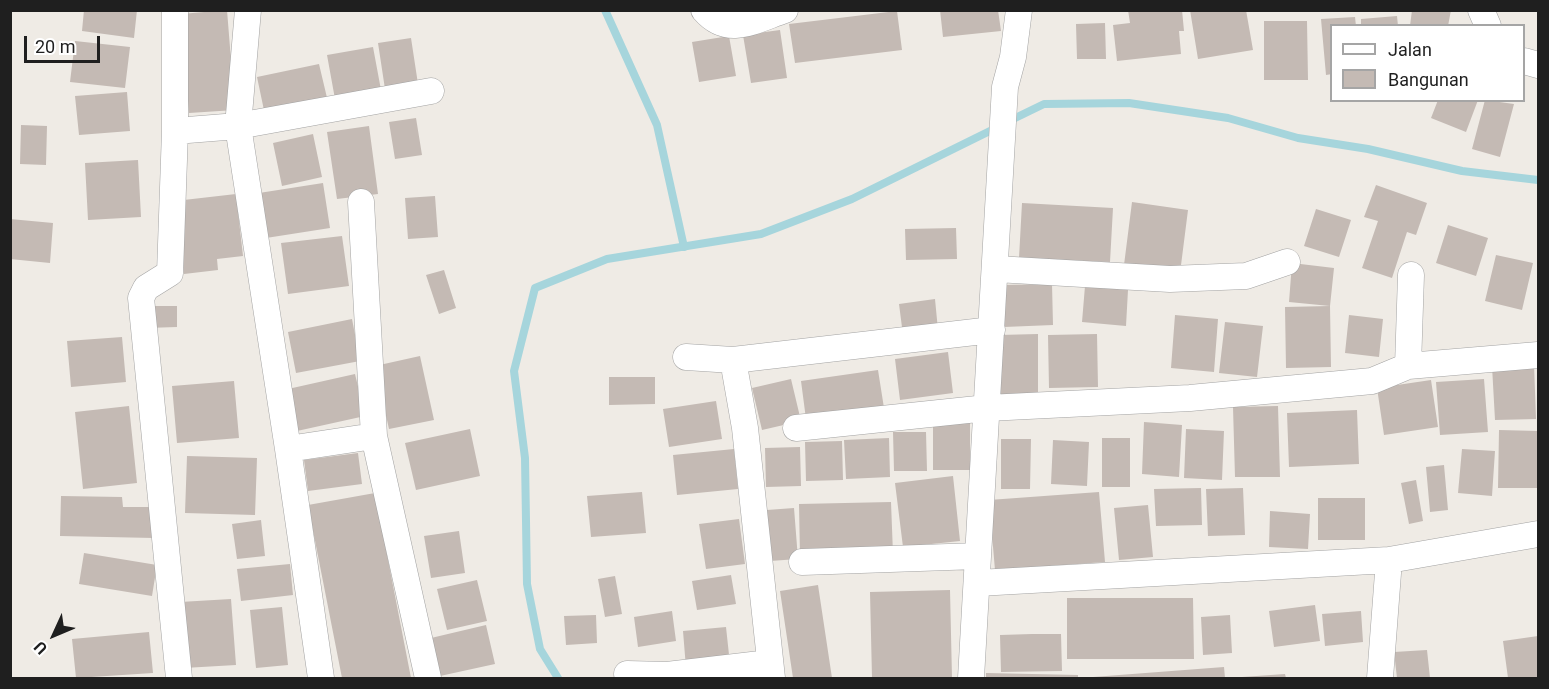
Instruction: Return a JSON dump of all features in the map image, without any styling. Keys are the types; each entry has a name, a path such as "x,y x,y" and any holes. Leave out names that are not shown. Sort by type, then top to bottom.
{"street":[{"path":"175,10 176,131 170,273 146,288 141,298 179,678"},
{"path":"248,10 238,126 321,678"},
{"path":"704,10 714,22 730,27 785,10"},
{"path":"970,678 978,582 1005,87 1013,57 1018,10"},
{"path":"1481,10 1487,24"},
{"path":"176,131 238,126 431,91"},
{"path":"361,202 374,436 428,678"},
{"path":"996,269 1170,279 1246,276 1287,262"},
{"path":"1408,366 1411,275"},
{"path":"686,357 733,360 992,330"},
{"path":"796,428 987,408 1190,398 1372,381 1408,366 1539,355"},
{"path":"627,674 668,675 771,671 745,428 733,360"},
{"path":"288,449 374,436"},
{"path":"978,582 1389,560 1539,534"},
{"path":"801,562 978,556"},
{"path":"1380,678 1389,560"}],"building":[{"path":"84,10 137,10 134,38 82,31"},
{"path":"227,10 235,110 189,113 181,14"},
{"path":"940,10 998,10 1001,31 943,37"},
{"path":"1128,10 1182,10 1184,31 1179,31 1181,54 1117,61 1113,25 1130,23"},
{"path":"1190,10 1246,10 1253,50 1198,59"},
{"path":"1412,10 1451,10 1448,24 1410,24"},
{"path":"897,11 902,50 795,63 789,24"},
{"path":"1397,16 1398,24 1361,24 1361,19"},
{"path":"1355,17 1356,24 1330,24 1330,74 1326,75 1321,19"},
{"path":"1264,21 1307,21 1308,80 1264,80"},
{"path":"1105,23 1106,59 1077,59 1076,24"},
{"path":"780,30 787,78 751,83 743,35"},
{"path":"729,36 736,76 699,82 692,42"},
{"path":"411,38 418,84 385,89 378,43"},
{"path":"75,41 130,47 125,88 70,82"},
{"path":"373,47 381,90 335,99 327,55"},
{"path":"319,64 328,102 265,115 257,77"},
{"path":"127,92 130,131 79,135 75,96"},
{"path":"1437,102 1477,102 1466,132 1431,118"},
{"path":"1484,102 1514,104 1500,157 1472,149"},
{"path":"416,118 422,155 395,159 389,122"},
{"path":"21,125 47,126 46,165 20,164"},
{"path":"369,126 378,194 337,199 327,132"},
{"path":"313,134 322,177 282,186 273,143"},
{"path":"138,160 141,217 88,220 85,163"},
{"path":"323,183 330,228 266,238 259,193"},
{"path":"1376,185 1427,203 1416,235 1407,232 1392,278 1362,268 1378,221 1364,217"},
{"path":"236,194 243,256 217,259 218,270 184,274 175,201"},
{"path":"435,196 438,237 408,239 405,198"},
{"path":"1132,202 1188,210 1180,273 1124,265"},
{"path":"1022,203 1113,208 1110,262 1019,258"},
{"path":"1316,209 1351,220 1339,257 1304,246"},
{"path":"10,219 53,223 50,263 10,259"},
{"path":"1448,225 1488,238 1476,276 1436,263"},
{"path":"956,228 957,259 906,260 905,229"},
{"path":"342,236 349,286 288,294 281,243"},
{"path":"1496,255 1533,263 1522,310 1485,301"},
{"path":"1292,263 1334,268 1330,306 1289,302"},
{"path":"444,270 456,308 439,314 426,275"},
{"path":"1052,284 1053,325 1004,327 1002,285"},
{"path":"1085,286 1128,290 1126,326 1082,322"},
{"path":"935,299 938,330 903,335 899,304"},
{"path":"145,306 177,306 177,327 146,328"},
{"path":"1330,306 1331,367 1286,368 1285,307"},
{"path":"1175,315 1218,319 1214,372 1171,368"},
{"path":"1349,315 1383,319 1379,357 1345,353"},
{"path":"352,319 360,361 296,373 288,332"},
{"path":"1225,322 1263,326 1257,377 1219,373"},
{"path":"1038,334 1038,403 999,403 999,335"},
{"path":"1097,334 1098,387 1049,388 1048,335"},
{"path":"122,337 126,382 71,387 67,341"},
{"path":"948,352 953,393 900,400 895,359"},
{"path":"420,356 434,420 389,429 375,366"},
{"path":"1534,364 1536,419 1495,420 1492,366"},
{"path":"878,370 884,408 806,419 801,381"},
{"path":"355,374 365,416 297,431 288,389"},
{"path":"609,377 655,377 655,404 609,405"},
{"path":"791,379 801,421 762,430 752,388"},
{"path":"1484,379 1488,432 1440,435 1436,382"},
{"path":"1431,380 1438,427 1384,435 1377,388"},
{"path":"234,381 239,438 177,443 172,386"},
{"path":"716,401 722,439 669,447 663,409"},
{"path":"129,406 137,483 83,489 75,412"},
{"path":"1278,406 1280,477 1235,477 1233,407"},
{"path":"1357,410 1359,464 1289,467 1287,413"},
{"path":"1144,422 1182,425 1179,477 1142,474"},
{"path":"933,423 970,423 970,470 933,470"},
{"path":"470,429 480,476 416,490 405,443"},
{"path":"1186,429 1224,431 1222,480 1184,478"},
{"path":"1499,430 1538,431 1538,488 1498,488"},
{"path":"893,432 926,432 927,471 894,471"},
{"path":"889,438 890,477 846,479 844,440"},
{"path":"1102,438 1130,438 1130,487 1102,487"},
{"path":"1001,439 1031,439 1030,489 1001,489"},
{"path":"1053,440 1089,442 1087,486 1051,484"},
{"path":"842,441 843,480 806,481 805,442"},
{"path":"800,447 801,486 766,487 765,448"},
{"path":"734,449 738,489 677,495 673,455"},
{"path":"1462,449 1495,451 1492,496 1458,493"},
{"path":"358,453 362,484 308,491 304,460"},
{"path":"187,456 257,458 255,515 185,513"},
{"path":"1444,465 1448,510 1430,512 1426,467"},
{"path":"953,476 960,541 903,547 895,483"},
{"path":"1416,480 1423,521 1409,524 1401,483"},
{"path":"1201,488 1202,525 1156,526 1154,489"},
{"path":"1243,488 1245,535 1208,536 1206,489"},
{"path":"642,492 646,533 591,537 587,496"},
{"path":"1099,492 1105,562 995,570 989,500"},
{"path":"375,493 411,678 342,678 308,505"},
{"path":"61,496 122,497 123,507 154,507 154,538 60,536"},
{"path":"1318,498 1365,498 1365,540 1318,540"},
{"path":"891,502 893,554 800,556 799,504"},
{"path":"1148,505 1153,557 1119,560 1114,508"},
{"path":"794,508 798,559 770,561 767,510"},
{"path":"1270,511 1310,514 1308,549 1269,547"},
{"path":"739,519 745,564 706,569 699,524"},
{"path":"261,520 265,556 237,559 232,524"},
{"path":"459,531 465,573 431,578 424,536"},
{"path":"84,553 157,565 152,596 79,584"},
{"path":"290,564 293,595 241,601 237,569"},
{"path":"731,575 736,604 697,610 692,581"},
{"path":"615,576 622,614 605,617 598,579"},
{"path":"477,580 487,621 447,630 437,589"},
{"path":"818,585 832,678 793,678 780,591"},
{"path":"950,590 952,678 872,678 870,592"},
{"path":"1067,598 1193,598 1194,659 1067,659"},
{"path":"231,599 236,665 184,668 180,602"},
{"path":"1315,605 1320,641 1274,647 1269,611"},
{"path":"282,607 288,665 256,668 250,610"},
{"path":"672,611 676,641 638,647 634,617"},
{"path":"1361,611 1363,642 1325,646 1322,614"},
{"path":"596,615 597,643 566,645 564,616"},
{"path":"1230,615 1232,653 1203,655 1201,617"},
{"path":"486,625 495,664 440,676 431,638"},
{"path":"726,627 730,664 686,668 683,631"},
{"path":"149,632 153,673 76,678 72,639"},
{"path":"1061,634 1062,671 1001,672 1000,635"},
{"path":"1538,636 1538,677 1508,678 1503,641"},
{"path":"1427,650 1430,678 1397,678 1394,652"},
{"path":"1224,667 1225,678 1093,678 1093,677"},
{"path":"986,673 1078,675 1078,678 986,678"},
{"path":"1285,674 1286,678 1242,678 1242,677"}],"waterway":[{"path":"605,10 657,125 684,247"},
{"path":"1009,121 1044,104 1129,103 1228,118 1298,138 1368,149 1462,171 1538,180"},
{"path":"558,678 540,649 527,584 525,458 514,371 535,288 607,259 761,234 852,199 998,127"}]}
